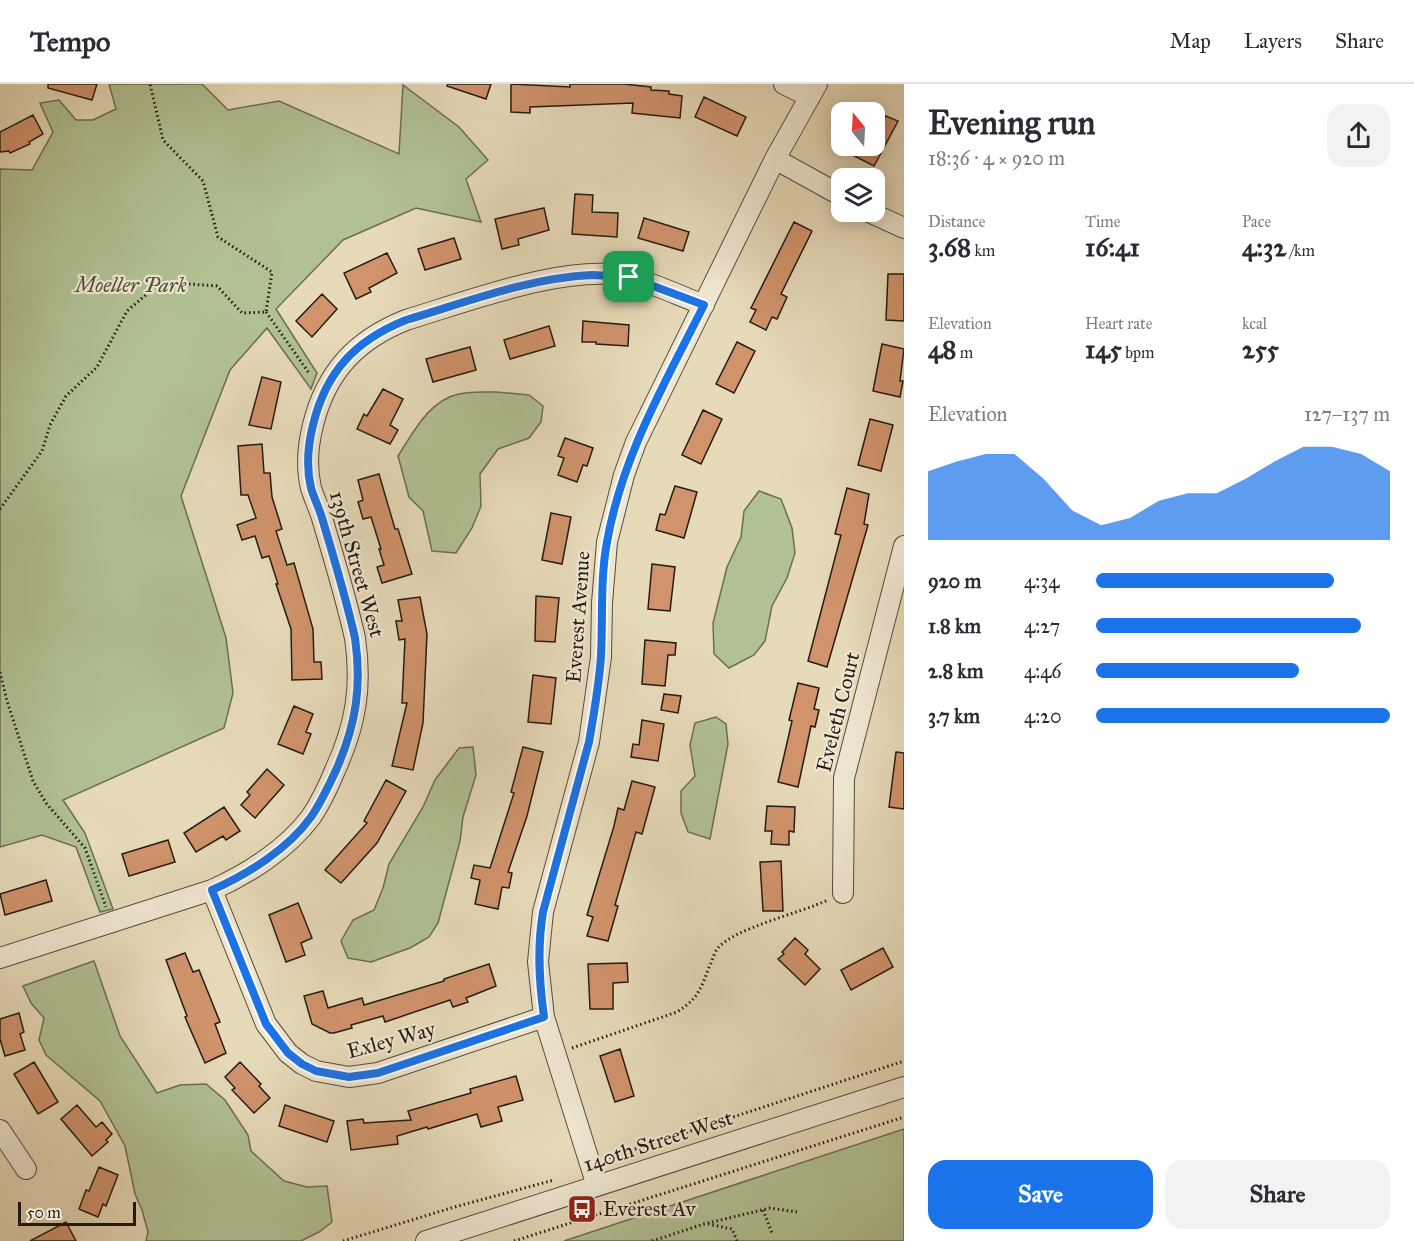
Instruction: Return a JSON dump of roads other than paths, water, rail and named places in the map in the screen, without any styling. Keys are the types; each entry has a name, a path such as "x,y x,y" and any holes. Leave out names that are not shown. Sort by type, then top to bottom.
{"street":[{"path":"784,84 813,91"},
{"name":"Everest Avenue","path":"597,1186 544,1017 539,987 539,936 543,912 594,716 601,657 602,603 607,542 624,474 636,442 776,159 813,91"},
{"path":"776,159 831,190"},
{"path":"885,220 904,228"},
{"name":"139th Street West","path":"0,958 212,890 230,882 276,852 309,819 325,795 352,728 357,708 358,685 355,638 322,517 311,487 308,456 309,440 321,397 339,366 372,336 406,320 529,284 570,276 629,277 704,305"},
{"name":"Eveleth Court","path":"843,893 844,778 902,566 904,546"},
{"name":"Exley Way","path":"212,890 266,1024 288,1053 316,1071 349,1077 378,1073 544,1017"},
{"name":"140th Street West","path":"426,1241 904,1087"},
{"path":"0,1130 26,1169"}],"place":[{"name":"Everest Av","path":"582,1209"}],"park label":[{"name":"Moeller Park","path":"131,285"}]}
